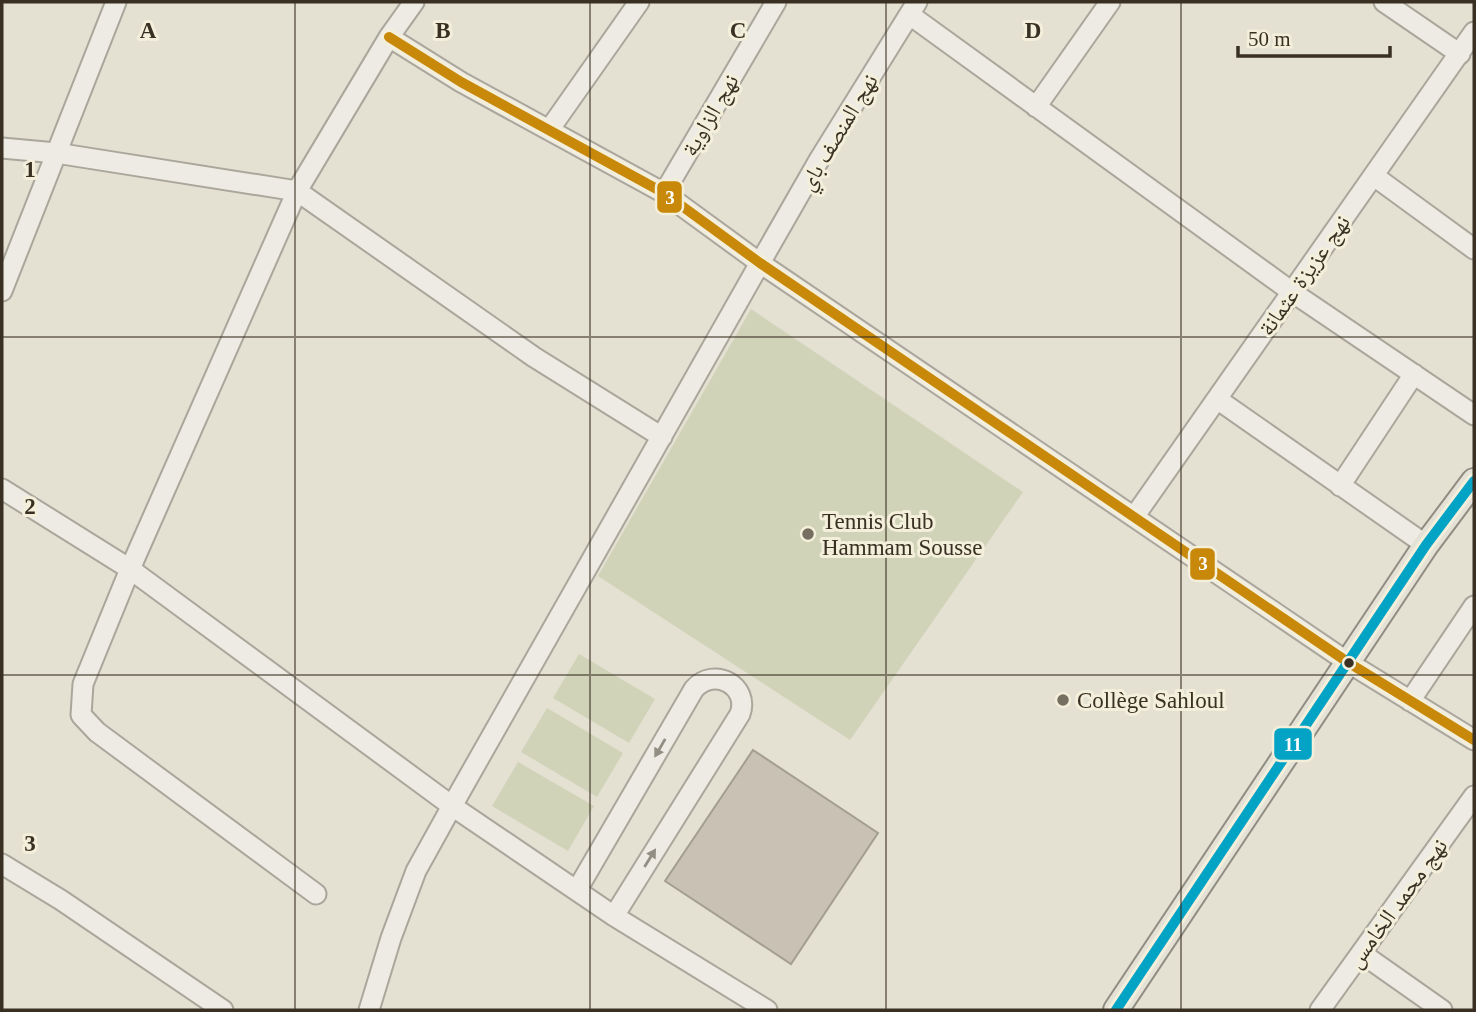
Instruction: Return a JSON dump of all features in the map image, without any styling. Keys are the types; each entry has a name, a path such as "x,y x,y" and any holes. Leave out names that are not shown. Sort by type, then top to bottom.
{"main road":[{"path":"1116,1010 1426,545 1474,481"}],"street":[{"path":"2,291 116,2"},
{"path":"316,894 97,732 80,715 83,684 130,569 298,191 389,37 414,2"},
{"path":"549,130 639,2"},
{"name":"نهج الزاوية","path":"664,193 776,2"},
{"path":"1036,107 1110,2"},
{"path":"1384,2 1460,54"},
{"path":"913,9 1036,107 1292,292 1474,415"},
{"name":"نهج المنصف باي","path":"369,1010 391,938 416,871 760,262 819,160 913,9"},
{"name":"نهج عزيزة عثمانة","path":"1133,517 1474,32"},
{"path":"389,37 461,82 664,193 760,262 1349,663 1474,740"},
{"path":"2,148 56,153 298,191 534,357 662,437"},
{"path":"1374,176 1474,249"},
{"path":"1340,486 1414,374"},
{"path":"1217,399 1426,545"},
{"path":"2,489 130,569 472,821 614,916 767,1010"},
{"path":"1410,701 1474,606"},
{"path":"577,890 694,689 702,680 714,677 729,684 741,697 743,705 740,714 614,916"},
{"name":"نهج محمد الخامس","path":"1321,1010 1474,796"},
{"path":"2,864 61,900 223,1010"},
{"path":"1361,953 1442,1010"}],"green space":[{"name":"Tennis Club Hammam Sousse","path":"751,309 1023,492 850,740 598,576"},
{"path":"579,654 655,699 629,743 553,698"},
{"path":"547,708 623,753 597,797 521,752"},
{"path":"518,762 594,806 568,851 492,806"}],"building":[{"path":"753,750 878,833 791,964 665,881"}],"transit line":[{"name":"3","path":"389,37 461,82 664,193 760,263 1349,663 1474,740"},
{"name":"11","path":"1116,1010 1426,545 1474,481"}],"place":[{"name":"Tennis Club Hammam Sousse","path":"808,534"},
{"name":"Collège Sahloul","path":"1063,700"}]}
